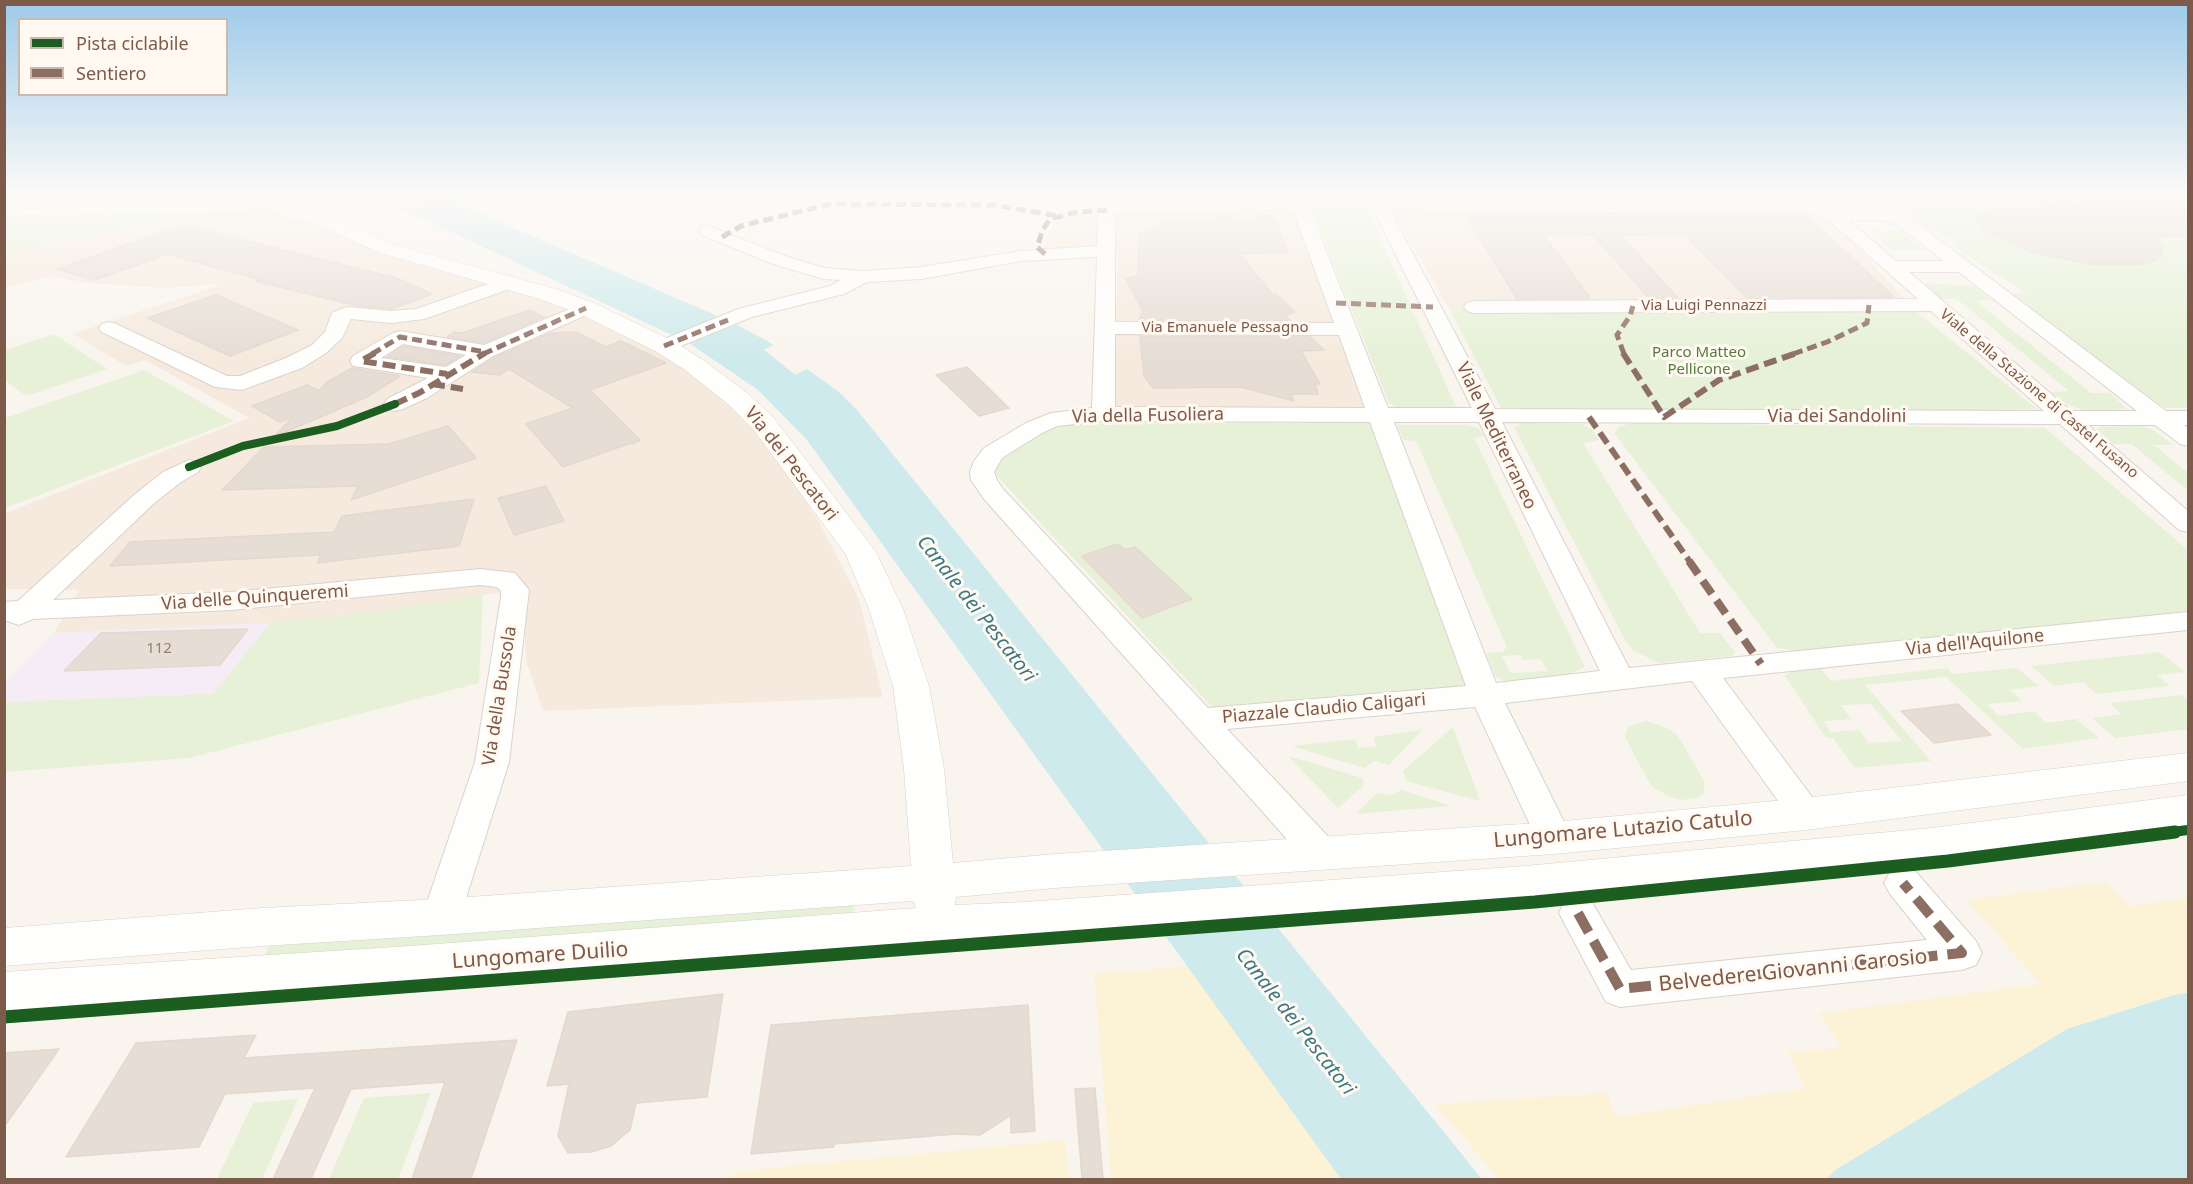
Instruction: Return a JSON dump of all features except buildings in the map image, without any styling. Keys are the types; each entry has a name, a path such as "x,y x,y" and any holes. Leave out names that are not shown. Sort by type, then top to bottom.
{"main road":[{"name":"Via dei Pescatori","path":"386,248 508,282 586,308 664,346 723,385 763,423 860,552 886,609 910,686 924,769 935,904"},
{"name":"Lungomare Lutazio Catulo","path":"1055,871 1554,838 1806,814 2188,767"},
{"name":"Lungomare Duilio","path":"4,947 262,927 441,917 935,904 1076,917 1525,884 1932,844 2188,810"},
{"name":"Lungomare Duilio","path":"4,993 863,933 935,904 1055,871"}],"street":[{"path":"750,248 779,260 824,273 862,277 921,273 1030,255 1106,251 1103,414"},
{"path":"1316,248 1485,694 1554,838"},
{"name":"Viale Mediterraneo","path":"1402,248 1619,679"},
{"name":"Viale della Stazione di Castel Fusano","path":"1871,248 2188,524"},
{"path":"1940,248 2188,439"},
{"path":"1890,266 1965,267"},
{"path":"664,346 757,310 842,289 862,277"},
{"path":"109,328 223,382 242,383 294,363 319,349 335,334 339,317 348,313 391,317 417,315 439,309 508,282"},
{"name":"Via Luigi Pennazzi","path":"1474,307 1934,305"},
{"path":"395,404 447,382 486,352 586,308"},
{"name":"Via Emanuele Pessagno","path":"1104,328 1346,328"},
{"path":"447,382 361,361 400,337 486,352"},
{"name":"Via della Fusoliera","path":"1200,720 993,494 984,480 983,469 989,457 1034,428 1058,418 1103,414 1486,416"},
{"name":"Via dei Sandolini","path":"1486,416 2188,418"},
{"path":"4,630 15,610 143,500 189,467"},
{"name":"Via delle Quinqueremi","path":"15,610 220,602 471,578 505,579"},
{"name":"Via della Bussola","path":"441,917 492,762 515,597 514,590 505,579"},
{"name":"Via dell'Aquilone","path":"1761,664 2188,621"},
{"name":"Piazzale Claudio Caligari","path":"1200,720 1485,694 1761,664"},
{"path":"1700,670 1806,814"},
{"name":"Piazzale Claudio Caligari","path":"1200,720 1323,855"},
{"name":"Belvedere Giovanni Carosio","path":"1578,913 1620,989 1962,953 1903,883"}],"shaded area":[{"path":"23,248 371,248 383,254 531,294 605,324 685,365 764,435 818,520 859,599 883,697 543,711 526,661 523,589 387,610 270,623 214,694 5,702 5,683 54,633 79,590 5,589 5,513 249,418 145,360 126,366 73,334 222,284 165,288 86,283 50,276 5,289 5,252"},
{"path":"1053,248 1308,248 1365,411 1113,410 1118,250"},
{"path":"1414,248 1858,248 1919,314 1451,312"},
{"path":"270,623 214,694 5,702 4,683 54,633"}],"green space":[{"path":"5,248 23,248 5,252"},
{"path":"1327,248 1385,248 1457,409 1398,409 1389,403"},
{"path":"1889,248 1923,248 1926,251"},
{"path":"1956,248 2188,248 2188,408 2164,408 2011,294 2025,293"},
{"path":"1927,283 1974,286 1992,300 1976,301 2091,393 2110,393 2127,409 2087,411 2068,405 2051,392 2069,391 1957,299 1941,299 1925,285"},
{"name":"Parco Matteo Pellicone","path":"1869,305 1919,314 2037,409 1664,417 1501,408 1451,312"},
{"path":"54,334 107,369 26,396 5,380 5,350"},
{"path":"144,370 234,421 5,508 5,418"},
{"path":"1089,423 1370,423 1466,687 1213,708 994,473 1003,458 1045,431 1062,426"},
{"path":"1523,423 1581,424 1592,429 1599,440 1583,443 1700,633 1720,633 1735,652 1733,656 1659,663 1632,650 1514,427"},
{"path":"1632,423 2045,428 2188,550 2188,611 1798,652 1776,647 1615,434 1618,427"},
{"path":"1397,425 1467,425 1478,428 1482,433 1484,436 1474,438 1585,667 1571,674 1546,678 1504,681 1495,676 1486,653 1504,652 1506,645 1416,441 1404,440","holes":["1521,655 1523,660 1541,659 1547,671 1510,673 1502,656"]},
{"path":"2140,426 2153,430 2173,445 2154,445 2188,473 2188,491 2132,444 2113,444 2096,429"},
{"path":"483,594 479,683 189,758 5,772 5,702 213,694 270,623 387,610"},
{"path":"2160,652 2185,672 2157,675 2170,686 2097,694 2083,682 2054,686 2031,666"},
{"path":"1819,666 1831,681 1947,668 1953,674 2017,668 2039,686 2010,690 2022,701 1987,704 1999,716 2034,711 2046,723 2076,719 2099,738 2023,749 1946,677 1865,685 1931,761 1855,768 1833,738 1826,738 1785,676 1792,670","holes":["1871,704 1902,741 1869,743 1859,730 1830,732 1824,721 1851,719 1841,705"]},
{"path":"2182,695 2188,701 2188,729 2115,738 2092,718 2121,714 2110,703"},
{"path":"1646,721 1667,728 1678,736 1704,781 1704,793 1696,798 1684,800 1670,797 1651,786 1625,737 1628,727"},
{"path":"1453,727 1480,801 1406,781 1403,771"},
{"path":"1422,730 1389,765 1375,761 1364,768 1292,746 1355,739 1358,748 1376,746 1373,737"},
{"path":"1288,756 1362,778 1364,785 1338,808"},
{"path":"1402,790 1451,806 1356,814 1377,793 1391,795"},
{"path":"852,904 855,909 850,914 264,957 269,946"},
{"path":"431,1093 398,1179 329,1179 364,1098"},
{"path":"298,1099 262,1179 217,1179 253,1103"}],"sand":[{"path":"2105,882 2129,906 2188,898 2188,993 2174,995 2067,1029 1837,1169 1826,1179 1499,1179 1435,1104 1608,1093 1615,1117 1806,1088 1787,1052 1841,1048 1819,1013 2041,984 1966,900"},
{"path":"1197,964 1348,1179 1111,1179 1094,973 1131,972"},
{"path":"1065,1140 1069,1179 723,1179 741,1171"}],"water":[{"path":"486,248 561,248 736,324 774,345 755,354 786,379 807,369 839,392 856,409 1482,1179 1341,1179 807,440 758,390 689,343"},
{"path":"2188,993 2188,1179 1826,1179 1837,1169 2067,1029 2174,995"}],"waterway":[{"name":"Canale dei Pescatori","path":"722,336 755,354 786,379 810,405"}],"marked path":[{"path":"1038,248 1045,254"},
{"path":"1336,303 1433,307"},
{"path":"1633,306 1630,316 1617,335 1620,348 1664,417 1719,380 1827,342 1867,323 1869,305"},
{"path":"395,404 419,393 486,352 586,308"},
{"path":"664,346 728,320"},
{"path":"447,374 361,361 400,337 486,352"},
{"path":"432,384 463,389"},
{"path":"1589,417 1761,664"},
{"path":"1578,913 1620,989 1962,953 1903,883"}],"cycle path":[{"path":"189,467 243,446 337,426 395,404"},
{"path":"4,1017 1535,902 1948,861 2188,830"}]}
